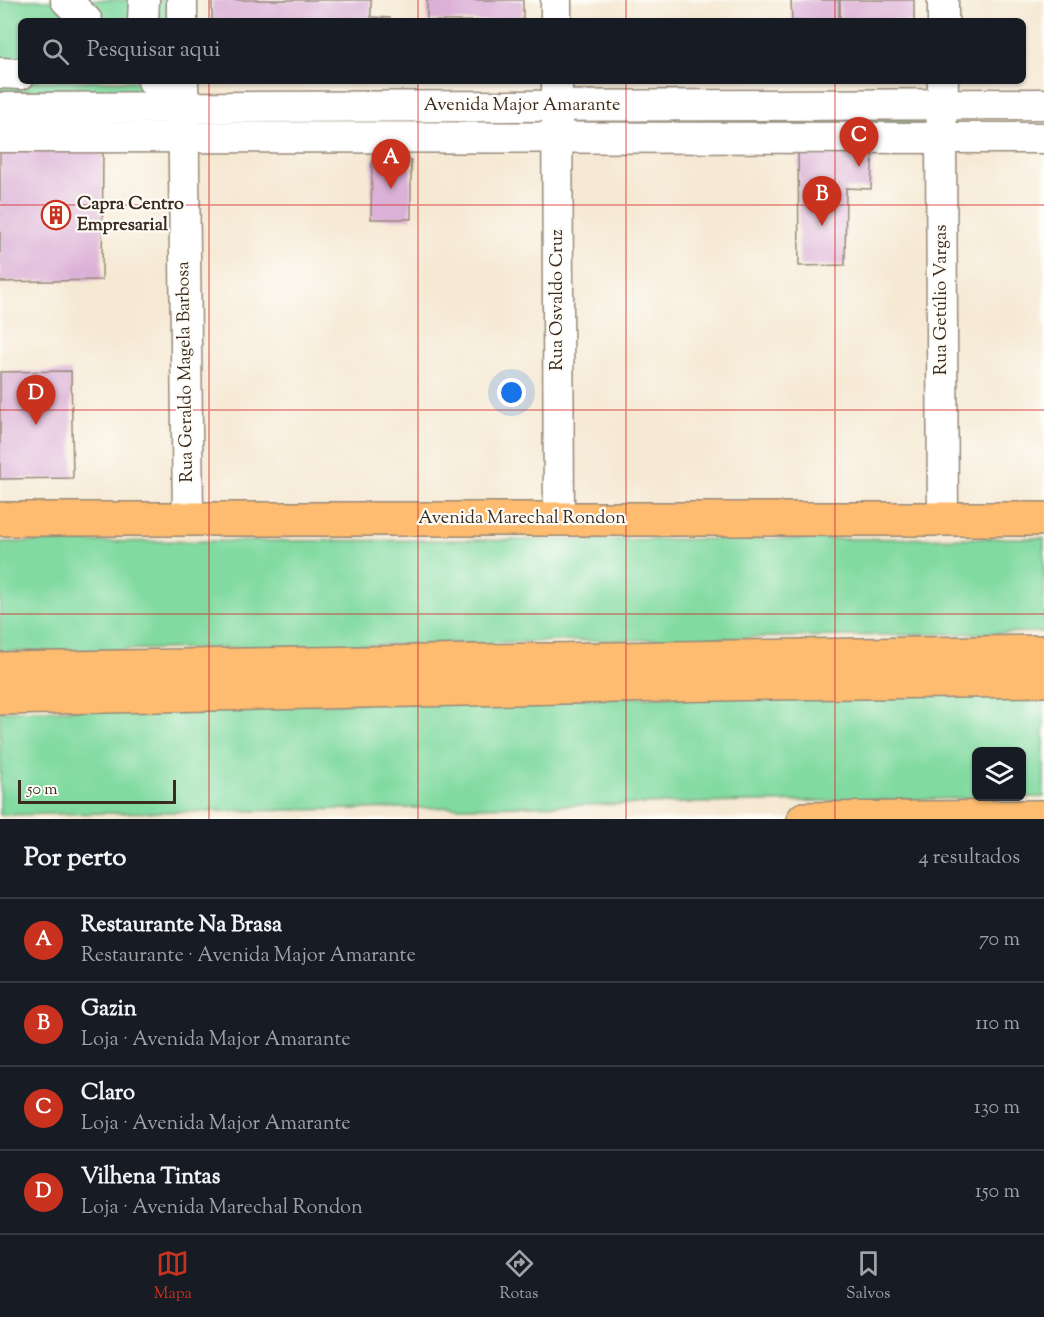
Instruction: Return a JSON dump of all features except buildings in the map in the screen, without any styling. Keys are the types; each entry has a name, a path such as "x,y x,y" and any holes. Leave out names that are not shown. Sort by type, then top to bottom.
{"main road":[{"name":"Avenida Marechal Rondon","path":"0,519 1044,519"},
{"path":"0,669 1044,652"},
{"path":"0,698 759,683 1044,680"},
{"path":"804,819 1044,817"}],"street":[{"path":"66,0 84,18"},
{"path":"143,18 144,0"},
{"path":"182,0 182,18"},
{"path":"556,0 556,18"},
{"path":"943,0 943,18"},
{"path":"0,73 18,74"},
{"path":"160,84 183,94"},
{"name":"Rua Osvaldo Cruz","path":"557,93 559,519"},
{"name":"Avenida Major Amarante","path":"0,108 183,94 943,93 1044,104"},
{"name":"Rua Getúlio Vargas","path":"943,93 941,138 944,519"},
{"name":"Rua Geraldo Magela Barbosa","path":"183,94 188,518"},
{"name":"Avenida Major Amarante","path":"0,137 1044,138"}],"green space":[{"path":"0,0 167,0 168,18 18,18 18,84 161,84 154,91 0,93"},
{"path":"572,117 918,118 922,120 922,123 917,126 571,124"},
{"path":"1044,538 1044,632 0,652 0,542"},
{"path":"1044,688 1044,797 1026,797 1026,747 972,747 972,798 0,815 0,711"}],"place":[{"name":"Claro","path":"859,167"},
{"name":"Restaurante Na Brasa","path":"391,189"},
{"name":"Capra Centro Empresarial","path":"56,215"},
{"name":"Gazin","path":"822,226"},
{"name":"Vilhena Tintas","path":"36,425"}]}
